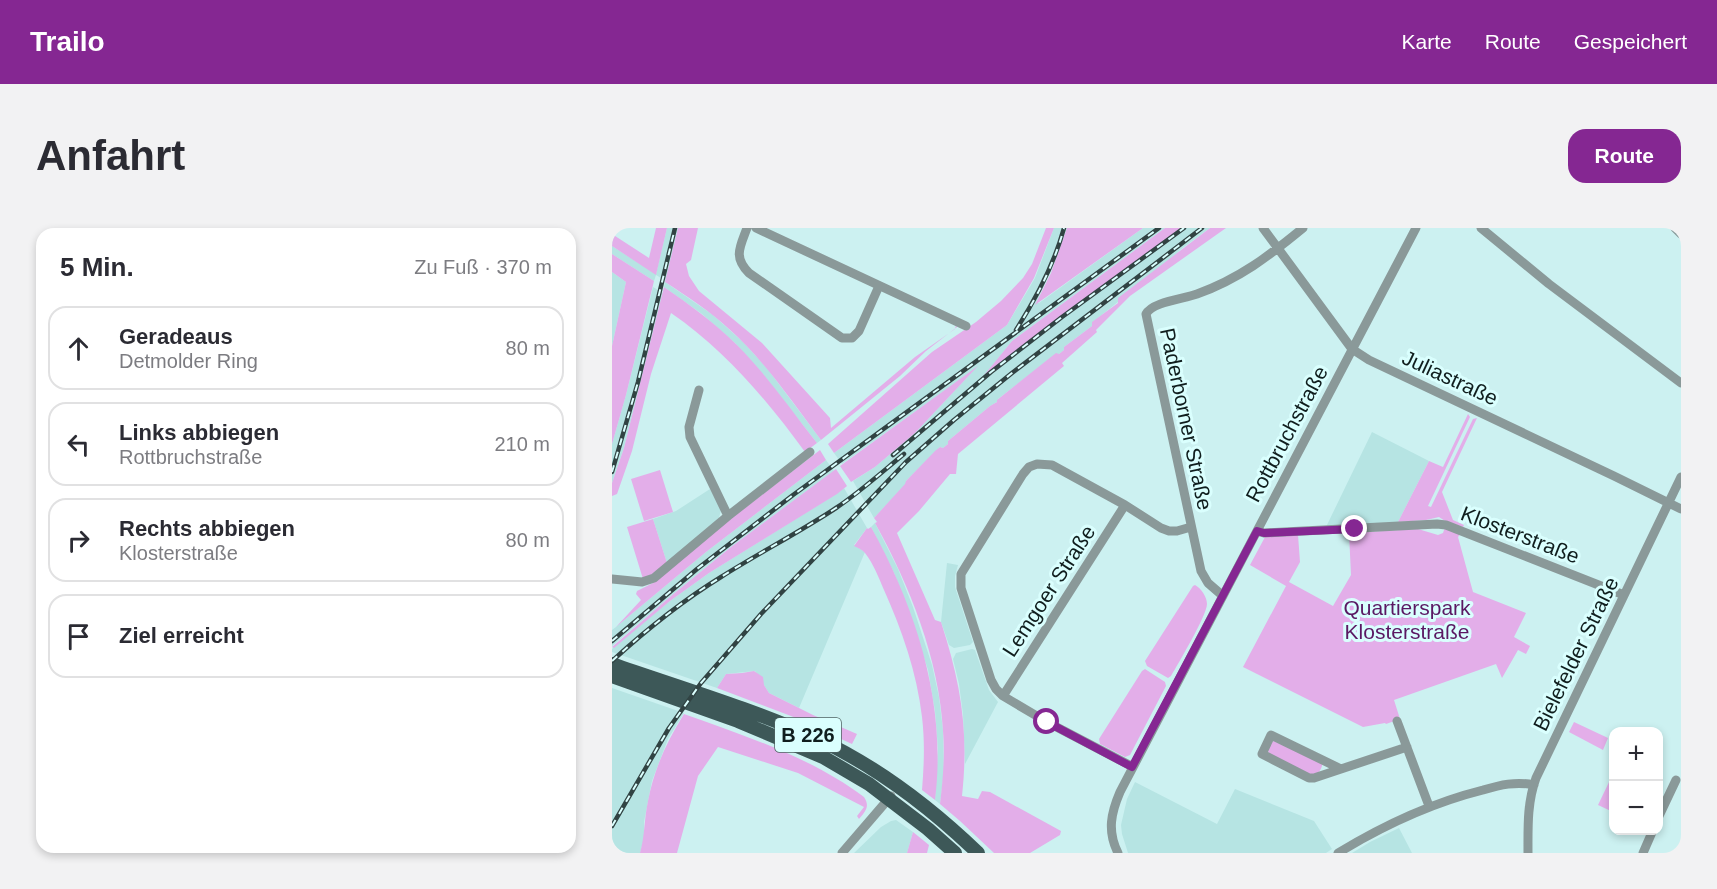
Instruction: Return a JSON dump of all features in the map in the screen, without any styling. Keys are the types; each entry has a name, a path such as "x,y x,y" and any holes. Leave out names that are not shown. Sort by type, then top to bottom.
{"main road":[{"name":"B 226","path":"612,664 769,719 819,740 878,772 898,786 942,820 978,853"},
{"name":"B 226","path":"612,676 729,717 809,750 869,784 955,853"}],"street":[{"path":"747,228 739,252 744,268 842,338 852,338 859,331 879,286"},
{"path":"756,228 966,326"},
{"name":"Juliastraße","path":"1263,228 1352,349 1369,360 1681,509"},
{"name":"Paderborner Straße","path":"1222,596 1203,575 1146,314 1155,306 1228,282 1255,266 1303,228"},
{"name":"Rottbruchstraße","path":"1118,853 1112,840 1110,820 1132,767 1416,228"},
{"path":"1481,228 1549,284 1681,383"},
{"path":"1675,228 1681,234"},
{"path":"699,390 690,419 689,432 692,443 728,516"},
{"path":"612,579 642,582 651,580 810,452"},
{"path":"1132,767 1003,696 992,680 961,588 961,574 1023,474 1029,467 1037,464 1052,465 1125,505 1161,528 1169,531 1191,527"},
{"name":"Bielefelder Straße","path":"1528,853 1528,812 1534,785 1544,760 1681,477"},
{"name":"Lemgoer Straße","path":"1003,696 1125,505"},
{"name":"Klosterstraße","path":"1257,531 1264,533 1446,525 1624,595"},
{"path":"1397,721 1430,806"},
{"path":"1341,769 1271,735 1262,754 1309,778 1314,778 1341,769 1407,747"},
{"path":"1663,809 1676,780"},
{"path":"1338,853 1394,822 1454,797 1506,784 1534,785"},
{"path":"842,853 898,786"},
{"path":"1642,853 1651,835"}],"shaded area":[{"path":"667,228 678,228 666,281 656,275 654,281 612,254 612,246 656,274"},
{"path":"1054,228 1067,228 1059,254 1036,303 1143,228 1165,228 1012,341 984,376 1181,228 1210,228 1093,322 1092,326 1064,347 1064,350 998,399 948,441 943,448 940,447 874,518 853,481 875,467 915,433 975,369 842,464 834,453 1007,325 1035,278"},
{"path":"612,272 626,282 612,346"},
{"path":"665,282 713,315 743,342 766,367 821,440 817,443 762,373 735,343 702,314 664,287"},
{"path":"653,287 663,293 624,448 612,483 612,444"},
{"path":"1372,432 1429,461 1398,522 1326,527"},
{"path":"826,460 834,471 731,547 612,646 612,630 706,552"},
{"path":"844,488 867,528 854,545 865,552 799,708 769,693 755,671 726,674 717,688 612,652 612,649 623,639 709,573"},
{"path":"710,489 721,510 719,518 667,563 653,519 676,511"},
{"path":"875,523 898,569 932,665 943,730 944,772 940,804 935,800 938,749 928,670 894,573 871,527"},
{"path":"947,563 958,565 955,587 973,642 970,645 954,648 949,645 941,622"},
{"path":"975,650 989,690 998,702 965,764 963,714 953,659 956,653"},
{"path":"612,688 684,713 668,739 652,781 640,853 612,853"},
{"path":"1135,782 1217,824 1235,789 1314,821 1332,849 1326,853 1128,853 1121,825 1127,799"},
{"path":"896,820 913,832 907,853 854,853 881,827"},
{"path":"1399,828 1412,853 1352,853 1370,842"}],"green space":[{"path":"656,228 667,228 656,275 612,246 612,234 649,258"},
{"path":"678,228 698,228 691,260 686,264 689,276 699,291 762,343 830,418 831,428 915,357 949,333 821,440 778,382 742,341 722,322 665,282"},
{"path":"1046,228 1054,228 1034,278 1007,325 834,453 828,444 932,352 976,322 1001,301 1023,278 1032,264"},
{"path":"1067,228 1143,228 1035,305 1051,273"},
{"path":"1165,228 1181,228 981,379 1012,341"},
{"path":"1210,228 1226,228 1130,296 1096,330 1097,332 1062,363 1064,366 958,454 956,474 950,474 897,533 935,620 941,622 954,666 964,729 962,796 978,799 982,791 990,792 1061,831 1060,835 1030,853 994,853 940,804 944,740 936,677 911,598 874,518 935,451 948,444 948,441 1056,353 1059,354 1064,350 1064,347 1092,326 1092,322 1118,303 1118,298"},
{"path":"612,254 654,281 612,444 612,346 626,282 612,272"},
{"path":"664,287 702,314 748,356 817,443 805,452 744,377 691,327 671,313 651,374 632,451 617,494 612,496 612,483 624,448"},
{"path":"978,366 915,433 875,467 851,482 840,466"},
{"path":"1468,414 1470,417 1428,506 1431,507 1473,419 1477,418 1442,492 1453,520 1464,525 1463,527 1439,517 1398,522 1429,461 1443,467"},
{"path":"820,450 826,460 706,552 616,627 641,600 636,594 637,591 653,583"},
{"path":"836,469 847,486 837,494 709,573 670,601 614,648 612,647 731,547"},
{"path":"660,470 673,512 644,521 631,479"},
{"path":"653,519 667,563 651,576 643,579 627,527"},
{"path":"871,527 902,591 925,659 937,729 938,764 935,800 922,790 924,736 916,684 908,652 873,566 864,552 854,546 867,528"},
{"name":"Quartierspark Klosterstraße","path":"1445,527 1461,533 1458,537 1473,592 1526,613 1514,637 1530,646 1526,654 1518,650 1502,678 1496,664 1394,700 1400,719 1386,724 1363,727 1243,667 1286,586 1250,565 1265,537 1298,535 1300,562 1289,582 1333,606 1351,575 1349,533 1418,529 1438,535 1443,533"},
{"path":"1195,585 1205,596 1206,610 1168,678 1147,666 1145,661"},
{"path":"1145,669 1165,682 1166,686 1130,755 1125,757 1100,744 1099,739"},
{"path":"754,671 763,677 764,685 769,693 857,734 852,744 791,716 717,688 726,674"},
{"path":"684,714 777,749 822,770 864,797 867,803 865,811 859,819 857,816 864,807 798,773 718,747 698,776 677,853 640,853 654,778 672,734"},
{"path":"1574,722 1608,738 1603,750 1569,732"},
{"path":"1274,741 1322,763 1318,773 1307,773 1269,754 1271,742"},
{"path":"1609,782 1609,810 1598,805"},
{"path":"913,832 929,845 927,853 907,853"}],"railway":[{"path":"612,472 638,382 675,228"},
{"path":"1016,330 1044,280 1064,228"},
{"path":"612,641 697,569 793,495 1159,228"},
{"path":"893,455 991,372 1184,228"},
{"path":"612,826 669,728 701,683 761,614 906,462 1012,373 1202,228"},
{"path":"612,661 692,596 836,508 904,454"}],"route":[{"path":"1047,722 1132,767 1257,531 1264,533 1355,529"}]}
